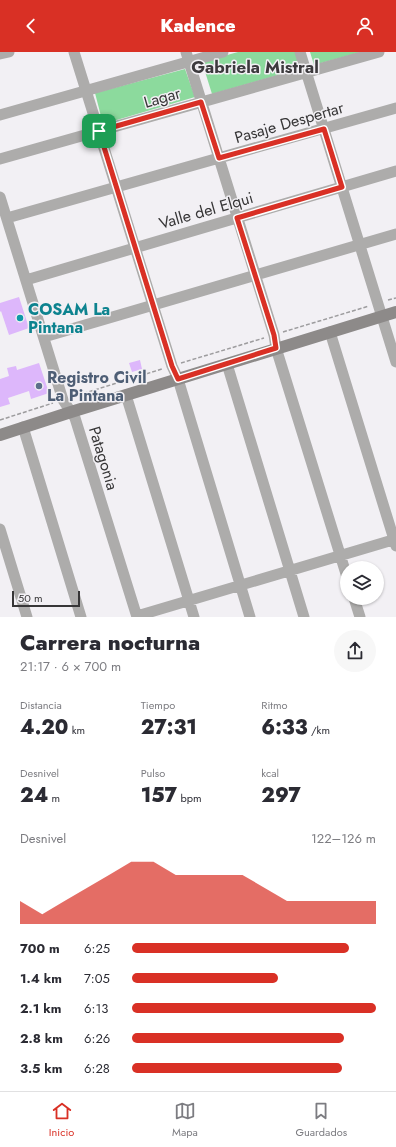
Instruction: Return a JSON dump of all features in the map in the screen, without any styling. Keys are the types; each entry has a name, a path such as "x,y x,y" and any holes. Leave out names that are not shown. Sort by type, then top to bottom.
{"street":[{"path":"0,54 9,52"},
{"path":"74,52 172,366 178,379 250,617"},
{"path":"0,114 86,90 187,57 223,52"},
{"path":"300,52 396,362"},
{"name":"Lagar","path":"0,159 379,52"},
{"path":"187,57 274,335 276,348 342,561"},
{"name":"Pasaje Despertar","path":"7,218 396,108"},
{"name":"Valle del Elqui","path":"26,280 396,171"},
{"name":"Patagonia","path":"0,197 63,400 75,418 137,617"},
{"path":"44,337 396,234"},
{"path":"0,435 276,348 396,312"},
{"path":"137,617 340,555 395,541 330,332"},
{"path":"227,364 304,617"},
{"path":"126,395 194,617"},
{"path":"23,427 81,617"},
{"path":"0,530 27,617"},
{"path":"356,605 360,617"}],"path":[{"path":"0,420 172,366"}],"green space":[{"path":"238,52 295,52 300,69 212,94 202,62"},
{"path":"310,52 361,52 314,65"},
{"path":"185,69 195,97 103,124 95,93"}],"building":[{"name":"COSAM La Pintana","path":"19,297 29,328 9,335 1,311 0,312 0,303"},
{"path":"140,360 142,369 132,372 129,363"},
{"path":"39,363 49,393 31,399 29,391 8,398 10,404 0,407 0,379 9,376 7,368 16,366 17,370"}],"place":[{"name":"COSAM La Pintana","path":"20,318"},
{"name":"Registro Civil La Pintana","path":"39,386"}],"district":[{"name":"Gabriela Mistral","path":"255,67"}],"route":[{"path":"201,102 219,158 324,129 342,187 237,218 274,335 276,348 178,379 172,366 99,131 201,102"}]}
